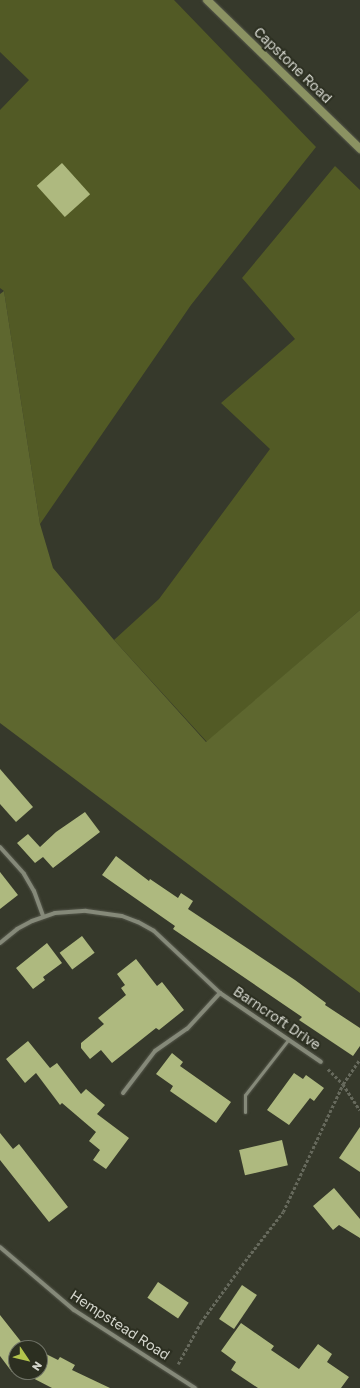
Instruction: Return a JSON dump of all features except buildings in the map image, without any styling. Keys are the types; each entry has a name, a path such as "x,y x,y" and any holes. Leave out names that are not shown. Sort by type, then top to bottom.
{"street":[{"name":"Capstone Road","path":"207,0 360,149"},
{"path":"0,847 24,874 34,891 43,916"},
{"name":"Barncroft Drive","path":"0,944 17,929 43,916 69,911 104,912 122,916 138,922 166,940 220,993 321,1062"},
{"name":"Barncroft Drive","path":"123,1093 155,1051 187,1029 220,993"},
{"name":"Hempstead Road","path":"0,1247 74,1310 109,1334 195,1388"}],"lane":[{"path":"244,1112 245,1095 288,1040"}],"path":[{"path":"173,1373 201,1322 283,1212 343,1084 360,1059"},
{"path":"321,1062 343,1084 360,1110"}],"green space":[{"path":"0,0 174,0 316,147 191,305 40,524 4,291 0,288 0,110 29,80 0,52"},
{"path":"335,166 360,190 360,610 207,742 114,640 159,599 270,449 221,403 295,339 242,278"},
{"path":"4,291 40,524 53,568 114,640 206,742 360,610 360,993 0,723 0,294"}]}
